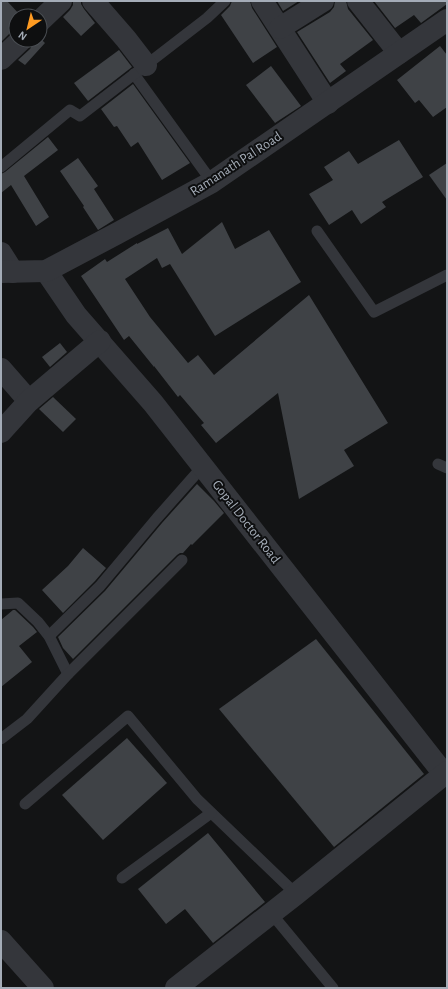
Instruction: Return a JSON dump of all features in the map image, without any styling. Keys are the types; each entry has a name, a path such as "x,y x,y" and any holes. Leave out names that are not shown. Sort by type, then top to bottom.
{"street":[{"path":"48,13 61,1"},
{"path":"93,1 126,39 140,70"},
{"path":"262,1 328,103"},
{"path":"280,28 323,1"},
{"path":"358,1 399,53"},
{"name":"Ramanath Pal Road","path":"6,267 46,271 212,182 447,20"},
{"path":"1,59 13,48"},
{"name":"Gopal Doctor Road","path":"46,271 76,315 153,403 446,773"},
{"path":"1,432 29,401 100,342"},
{"path":"1,370 29,401"},
{"path":"176,988 296,894 446,773"},
{"path":"1,941 40,987"}],"lane":[{"path":"1,167 70,110 80,116 207,18 225,1"},
{"path":"140,70 212,182"},
{"path":"317,231 374,312 447,275"},
{"path":"49,636 100,586 203,466"},
{"path":"1,739 27,719 68,674 182,560"},
{"path":"1,604 18,603 38,622 49,636 68,674"},
{"path":"25,804 128,716 197,799 296,894"},
{"path":"122,878 211,813"},
{"path":"271,913 333,988"}],"building":[{"path":"1,1 7,1 14,8 8,8 8,35 1,42"},
{"path":"73,1 81,1 84,9 95,23 81,36 63,17 70,10 73,5"},
{"path":"232,1 250,1 252,8 277,47 253,63 221,15 230,6"},
{"path":"277,1 299,1 283,11"},
{"path":"335,1 346,1 348,9 373,40 340,64 346,71 330,83 297,32 330,12 334,7"},
{"path":"374,1 447,1 447,4 421,23 414,15 395,28"},
{"path":"440,46 447,55 447,107 433,117 419,100 415,103 397,80"},
{"path":"40,48 25,65 18,60 30,49"},
{"path":"119,50 132,67 88,101 74,83"},
{"path":"271,66 301,106 275,123 246,85"},
{"path":"133,84 190,163 162,180 138,142 131,147 117,126 114,127 101,109"},
{"path":"48,137 58,150 24,176 49,217 36,226 11,185 1,193 1,174"},
{"path":"399,140 423,177 382,202 386,207 361,224 352,210 329,225 309,194 333,180 324,167 349,151 358,164"},
{"path":"78,158 98,186 94,189 114,220 98,230 83,207 84,206 60,171"},
{"path":"447,163 447,200 429,175"},
{"path":"222,222 235,249 269,230 301,282 215,336 170,264 162,268 157,258 125,279 150,317 188,363 198,355 214,375 309,295 388,423 344,450 354,466 299,499 278,393 216,443 201,425 204,423 180,395 178,397 129,336 124,340 81,276 105,259 107,262 137,243 168,228 182,254"},
{"path":"60,343 67,352 50,367 42,357"},
{"path":"53,397 76,419 63,432 39,409"},
{"path":"197,484 224,513 192,545 191,544 183,553 177,555 73,659 63,648 58,637 105,591"},
{"path":"83,548 106,568 63,613 42,590 68,566"},
{"path":"15,610 37,632 19,646 32,662 1,687 1,620"},
{"path":"316,639 424,774 334,847 219,709"},
{"path":"127,738 167,783 103,840 62,795"},
{"path":"208,833 265,902 213,943 185,909 166,924 138,889"}]}
